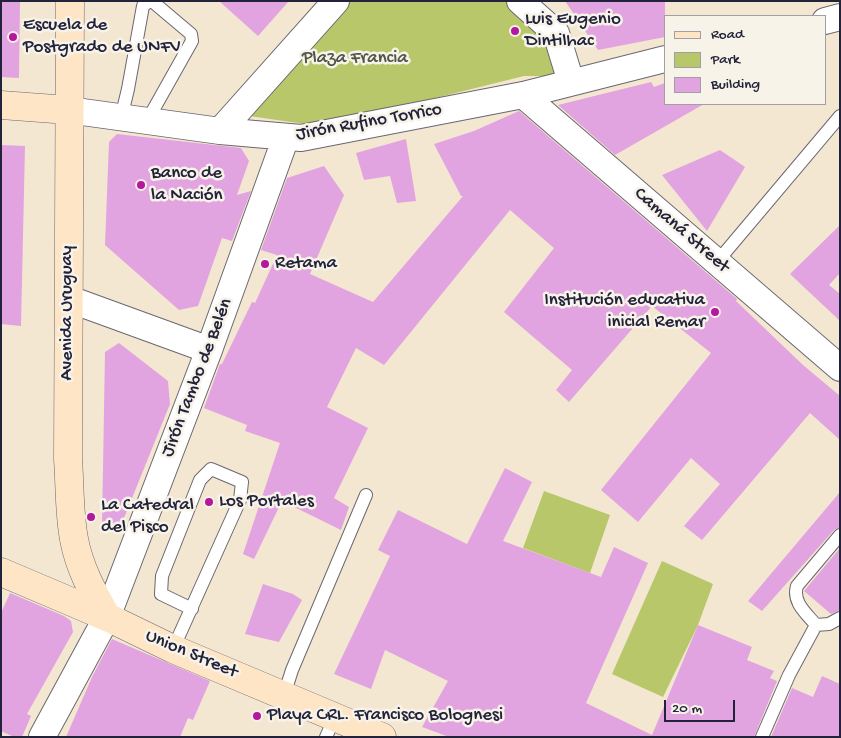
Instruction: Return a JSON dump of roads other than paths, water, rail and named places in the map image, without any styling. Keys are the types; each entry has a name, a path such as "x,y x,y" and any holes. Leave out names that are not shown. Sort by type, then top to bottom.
{"main road":[{"name":"Avenida Uruguay","path":"70,1 68,110 68,459 74,540 95,596 107,617"},
{"path":"1,105 68,110"},
{"name":"Union Street","path":"1,572 107,617 174,649 284,695 330,727 382,737"}],"street":[{"path":"220,131 336,1"},
{"path":"520,1 556,34 571,82"},
{"path":"826,21 840,17"},
{"name":"Jirón Rufino Torrico","path":"68,110 220,131 301,138 523,95 664,60"},
{"name":"Camaná Street","path":"523,95 840,368"},
{"name":"Jirón Tambo de Belén","path":"42,737 107,617 209,350 286,137"},
{"path":"69,299 209,350"}],"lane":[{"path":"121,118 143,6 148,2 153,2 191,34 192,42 146,121"},
{"path":"717,262 840,116"},
{"path":"174,649 192,609 240,500 242,482 211,469 200,480 162,576 160,594 192,609"},
{"path":"284,695 292,670 366,495"},
{"path":"816,626 797,602 794,595 797,586 840,535"},
{"path":"816,626 830,624 840,618"},
{"path":"762,737 789,675 816,626"}],"place":[{"name":"Luis Eugenio Dintilhac","path":"515,31"},
{"name":"Escuela de Postgrado de UNFV","path":"13,37"},
{"name":"Banco de la Nación","path":"141,185"},
{"name":"Retama","path":"265,264"},
{"name":"Institución educativa inicial Remar","path":"715,312"},
{"name":"Los Portales","path":"209,502"},
{"name":"La Catedral del Pisco","path":"91,517"},
{"name":"Playa CRL. Francisco Bolognesi","path":"257,716"}],"park label":[{"name":"Plaza Francia","path":"355,59"}]}
